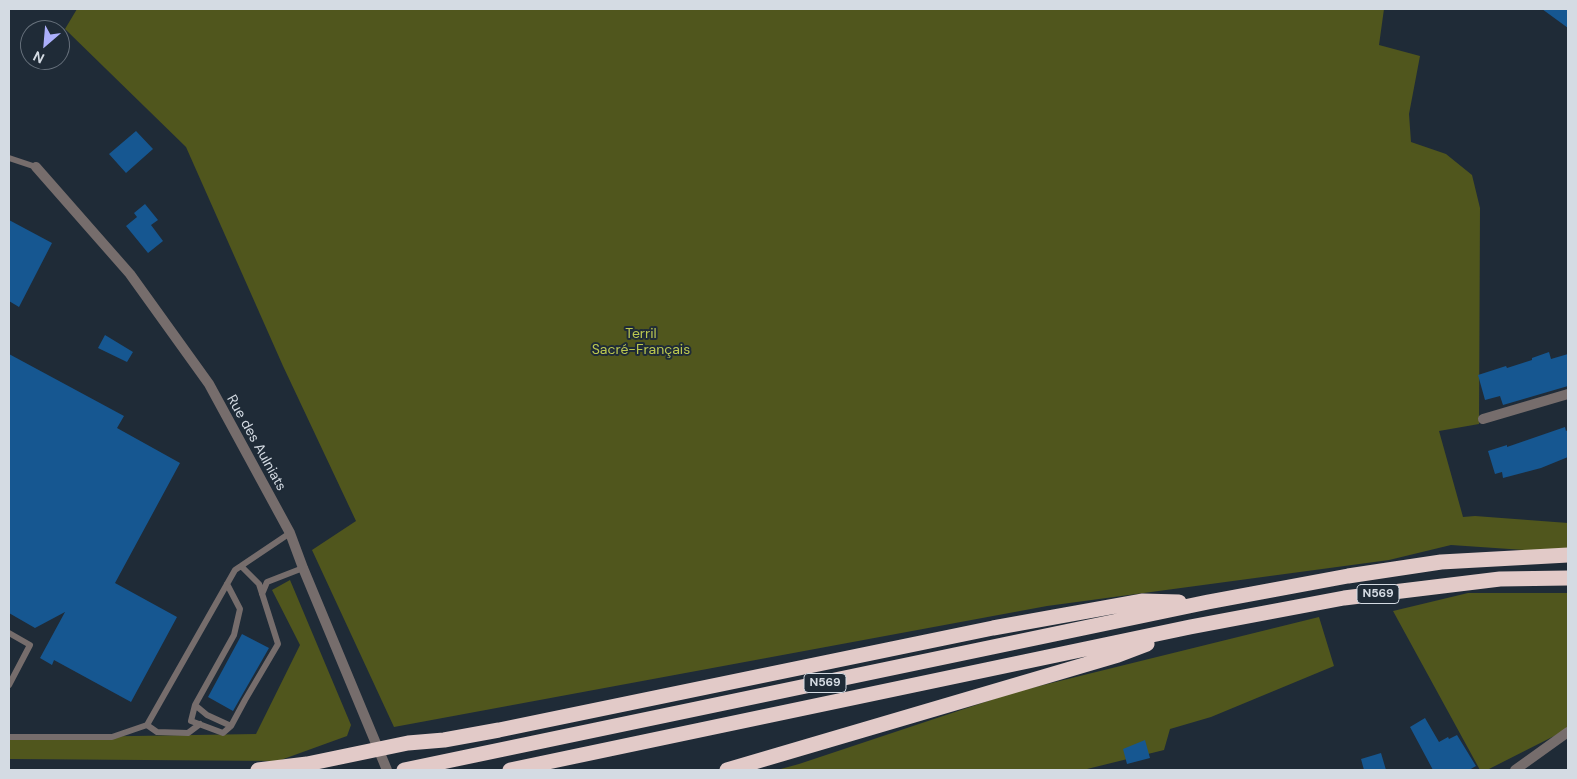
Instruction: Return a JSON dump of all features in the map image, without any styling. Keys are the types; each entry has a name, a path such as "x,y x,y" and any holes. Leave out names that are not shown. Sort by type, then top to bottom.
{"highway":[{"name":"N569","path":"404,770 1208,602 1348,576 1442,562 1568,555"},
{"name":"N569","path":"510,770 1190,627 1344,598 1500,579 1568,578"},
{"path":"258,770 307,764 408,743 444,740 499,730 1002,626 1143,601 1208,602"},
{"path":"727,770 1118,655 1190,627"}],"street":[{"name":"Rue des Aulniats","path":"36,167 130,274 208,384 290,533 387,770"},
{"path":"1483,419 1568,394"},
{"path":"1515,770 1568,732"}],"lane":[{"path":"9,158 36,167"},
{"path":"9,737 112,737 147,725 235,570 290,533"},
{"path":"227,584 240,609 234,635 194,705 191,721 223,733 231,726 278,644 259,584 241,566"},
{"path":"262,594 267,582 303,568"},
{"path":"9,633 30,645 9,685"},
{"path":"194,705 207,715 231,726"},
{"path":"147,725 157,732 188,732 200,724"}],"green space":[{"name":"Terril Sacré-Français","path":"77,9 1384,9 1379,45 1420,56 1409,114 1411,142 1446,154 1472,175 1480,208 1479,424 1439,431 1463,517 1475,516 1568,523 1568,553 1451,545 1389,560 1047,606 394,727 312,550 356,521 283,366 186,147 70,34 70,21"},
{"path":"290,580 351,725 347,736 278,761 9,759 9,734 72,737 256,734 300,645 272,590"},
{"path":"1468,593 1568,593 1568,729 1487,770 1480,770 1393,611"},
{"path":"1319,617 1334,666 1211,717 1170,729 1164,750 1083,770 777,770 1015,692"}],"building":[{"path":"1542,9 1568,9 1568,28"},
{"path":"136,131 153,149 126,173 109,154"},
{"path":"145,204 158,220 151,225 163,241 148,253 126,226 137,217 134,213"},
{"path":"9,220 52,243 19,307 9,301"},
{"path":"105,335 133,352 127,362 98,348"},
{"path":"1549,352 1551,359 1568,354 1568,386 1503,405 1500,396 1485,400 1478,375 1532,360 1532,358"},
{"path":"9,354 124,416 117,428 180,463 115,583 177,617 131,702 54,660 52,665 40,658 65,612 35,628 9,613"},
{"path":"1565,427 1566,431 1568,430 1568,457 1541,468 1503,478 1502,472 1495,474 1488,451 1507,445 1507,447"},
{"path":"242,634 269,648 233,711 208,697"},
{"path":"1425,718 1439,742 1457,735 1476,766 1469,770 1433,770 1410,727"},
{"path":"1145,740 1150,758 1127,764 1123,749"},
{"path":"1381,753 1386,770 1364,770 1361,759"}]}
